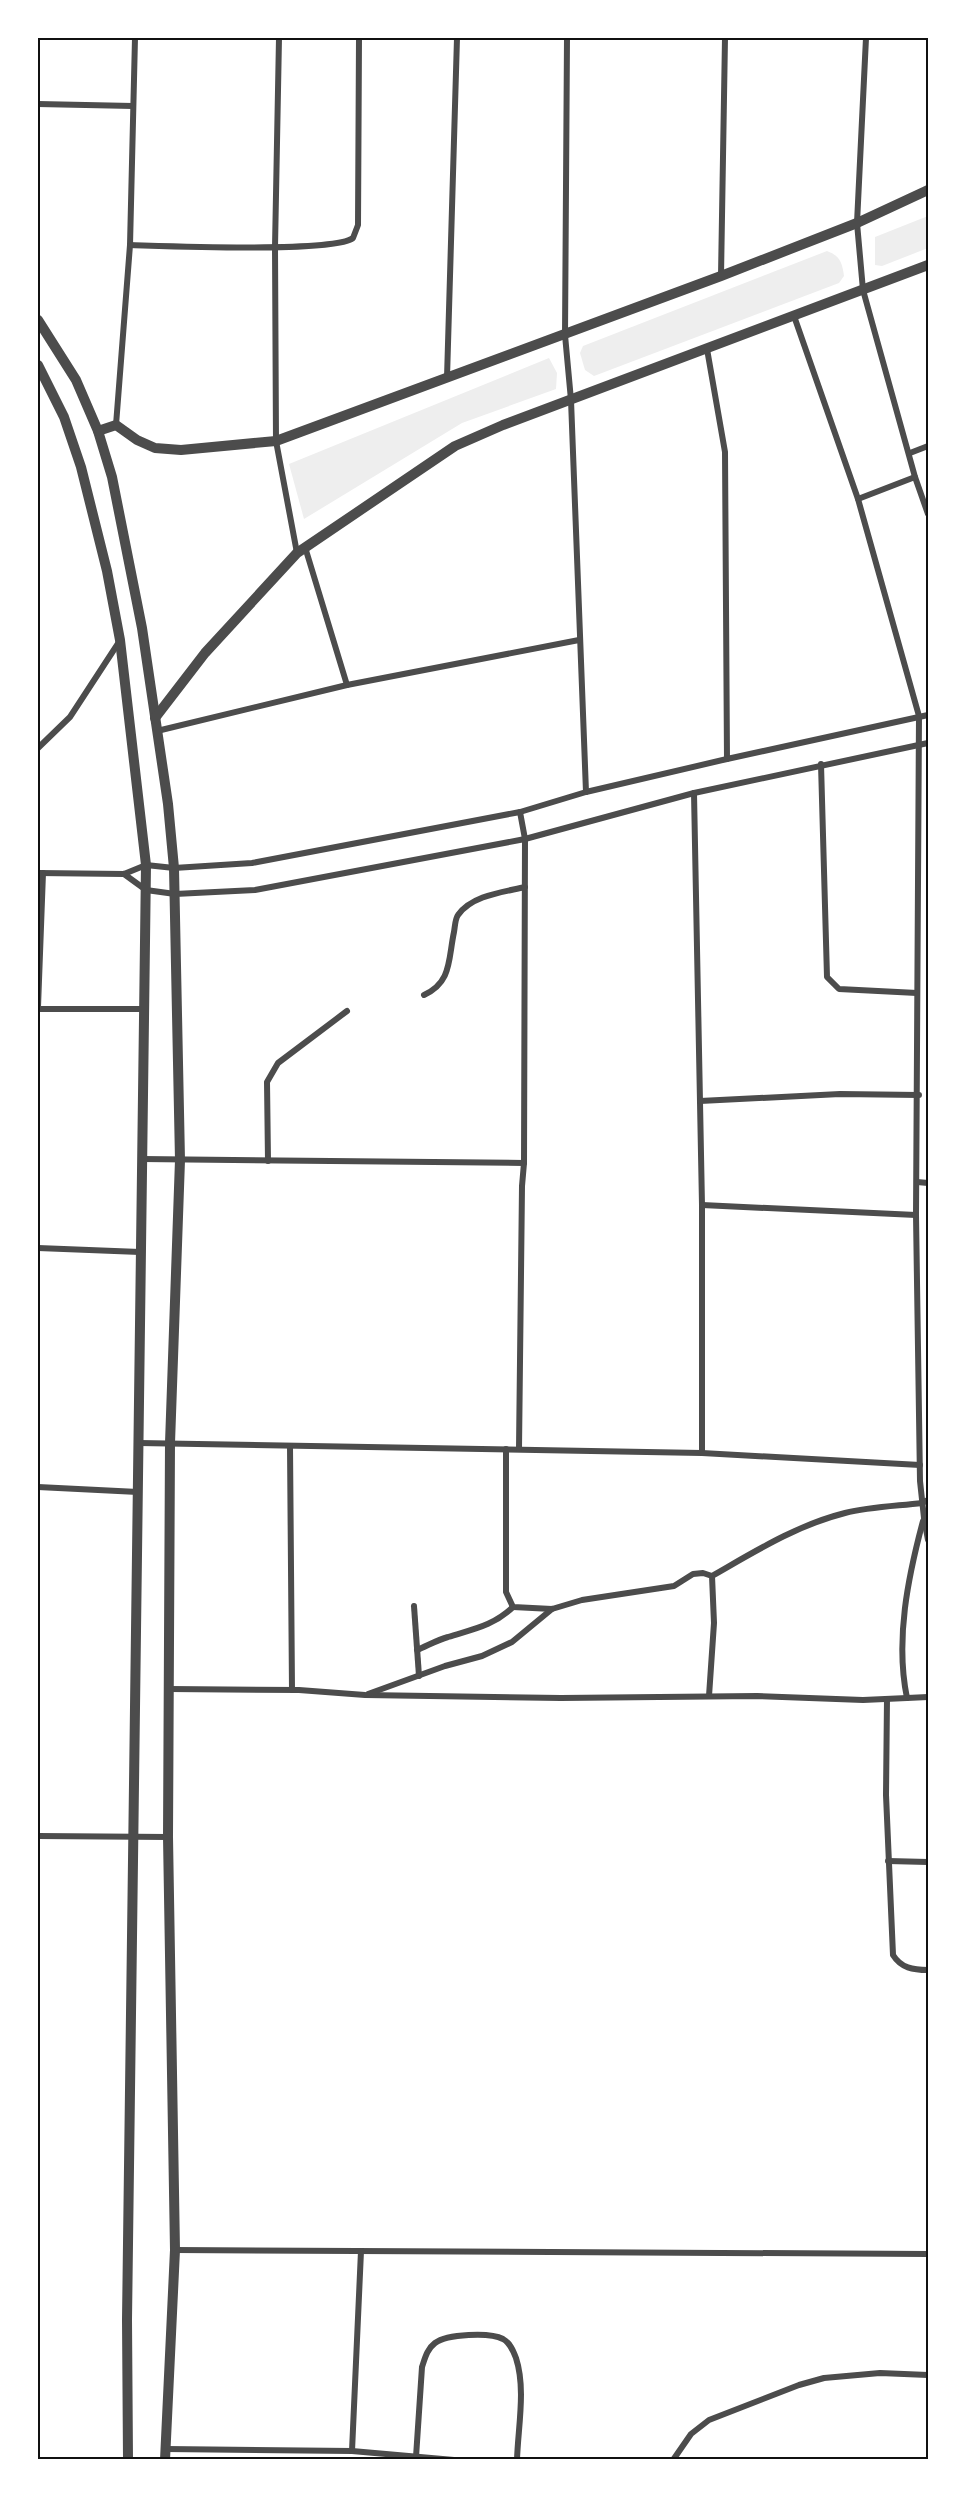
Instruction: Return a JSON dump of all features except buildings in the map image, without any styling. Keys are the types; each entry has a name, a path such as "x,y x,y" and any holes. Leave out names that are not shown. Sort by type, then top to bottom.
{"street":[{"path":"116,425 130,245 135,38"},
{"path":"279,38 275,247 276,441 301,550 347,685"},
{"path":"130,245 275,247 342,244 353,238 358,225 359,38"},
{"path":"447,379 457,38"},
{"path":"567,38 565,335 571,400 586,792"},
{"path":"721,276 725,38"},
{"path":"866,38 857,224 863,290 915,477 928,514"},
{"path":"38,104 133,106"},
{"path":"116,425 136,440 154,448 181,450 276,441 565,335 857,224 928,190"},
{"path":"155,718 206,653 301,550 455,446 502,425 928,265"},
{"path":"794,316 858,499 920,716 917,993 919,1095 916,1215 920,1465 925,1502 924,1518 909,1574 902,1670 907,1698"},
{"path":"38,320 76,380 98,431 123,525 142,628 174,867 180,1160 170,1443 168,1837 175,2250 166,2454 352,2451 404,2458 454,2460"},
{"path":"707,349 725,452 727,759"},
{"path":"38,365 64,417 81,467 107,571 120,639 146,865 127,2320 128,2460"},
{"path":"98,431 116,425"},
{"path":"910,453 928,446"},
{"path":"858,499 915,477"},
{"path":"38,748 80,705 120,639"},
{"path":"157,731 347,685 579,640"},
{"path":"144,1009 38,1008 40,873 124,874 146,865 174,867 252,863 520,812 586,792 928,715"},
{"path":"124,874 146,890 175,894 255,890 525,839 694,793 821,764 928,743"},
{"path":"821,764 827,977 839,988 917,993"},
{"path":"694,793 702,1205 702,1453"},
{"path":"519,1449 524,1163 525,887 525,839 520,812"},
{"path":"424,995 438,988 446,973 457,915 470,904 489,895 525,887"},
{"path":"268,1161 267,1082 278,1063 347,1011"},
{"path":"700,1101 840,1094 919,1095"},
{"path":"141,1159 524,1163"},
{"path":"917,1182 928,1183"},
{"path":"702,1205 916,1215"},
{"path":"38,1248 140,1252"},
{"path":"139,1443 702,1453 920,1465"},
{"path":"290,1446 292,1690"},
{"path":"506,1449 506,1592 513,1607"},
{"path":"38,1486 138,1492"},
{"path":"712,1576 783,1536 822,1520 846,1513 925,1502"},
{"path":"924,1518 928,1540"},
{"path":"417,1650 446,1637 484,1627 501,1618 513,1607 552,1609 582,1600 674,1586 693,1574 704,1572 712,1576"},
{"path":"709,1696 714,1623 712,1576"},
{"path":"414,1606 418,1676"},
{"path":"365,1695 482,1656 513,1642 552,1609"},
{"path":"169,1689 292,1690 365,1695 561,1698 709,1696 887,1699 928,1697"},
{"path":"887,1699 888,1861 892,1955 897,1962 907,1968 928,1970"},
{"path":"38,1836 168,1837"},
{"path":"888,1861 928,1862"},
{"path":"175,2250 928,2254"},
{"path":"352,2451 361,2251"},
{"path":"416,2457 422,2367 426,2354 433,2344 459,2334 501,2338 510,2345 521,2381 517,2460"},
{"path":"673,2460 691,2434 709,2420 800,2385 824,2378 880,2373 928,2374"}],"shaded area":[{"path":"928,216 928,248 882,266 875,265 875,237"},
{"path":"827,251 838,257 841,263 844,276 839,283 594,376 585,370 580,353 583,346"},
{"path":"549,358 557,373 556,389 462,423 304,519 289,464"}]}
